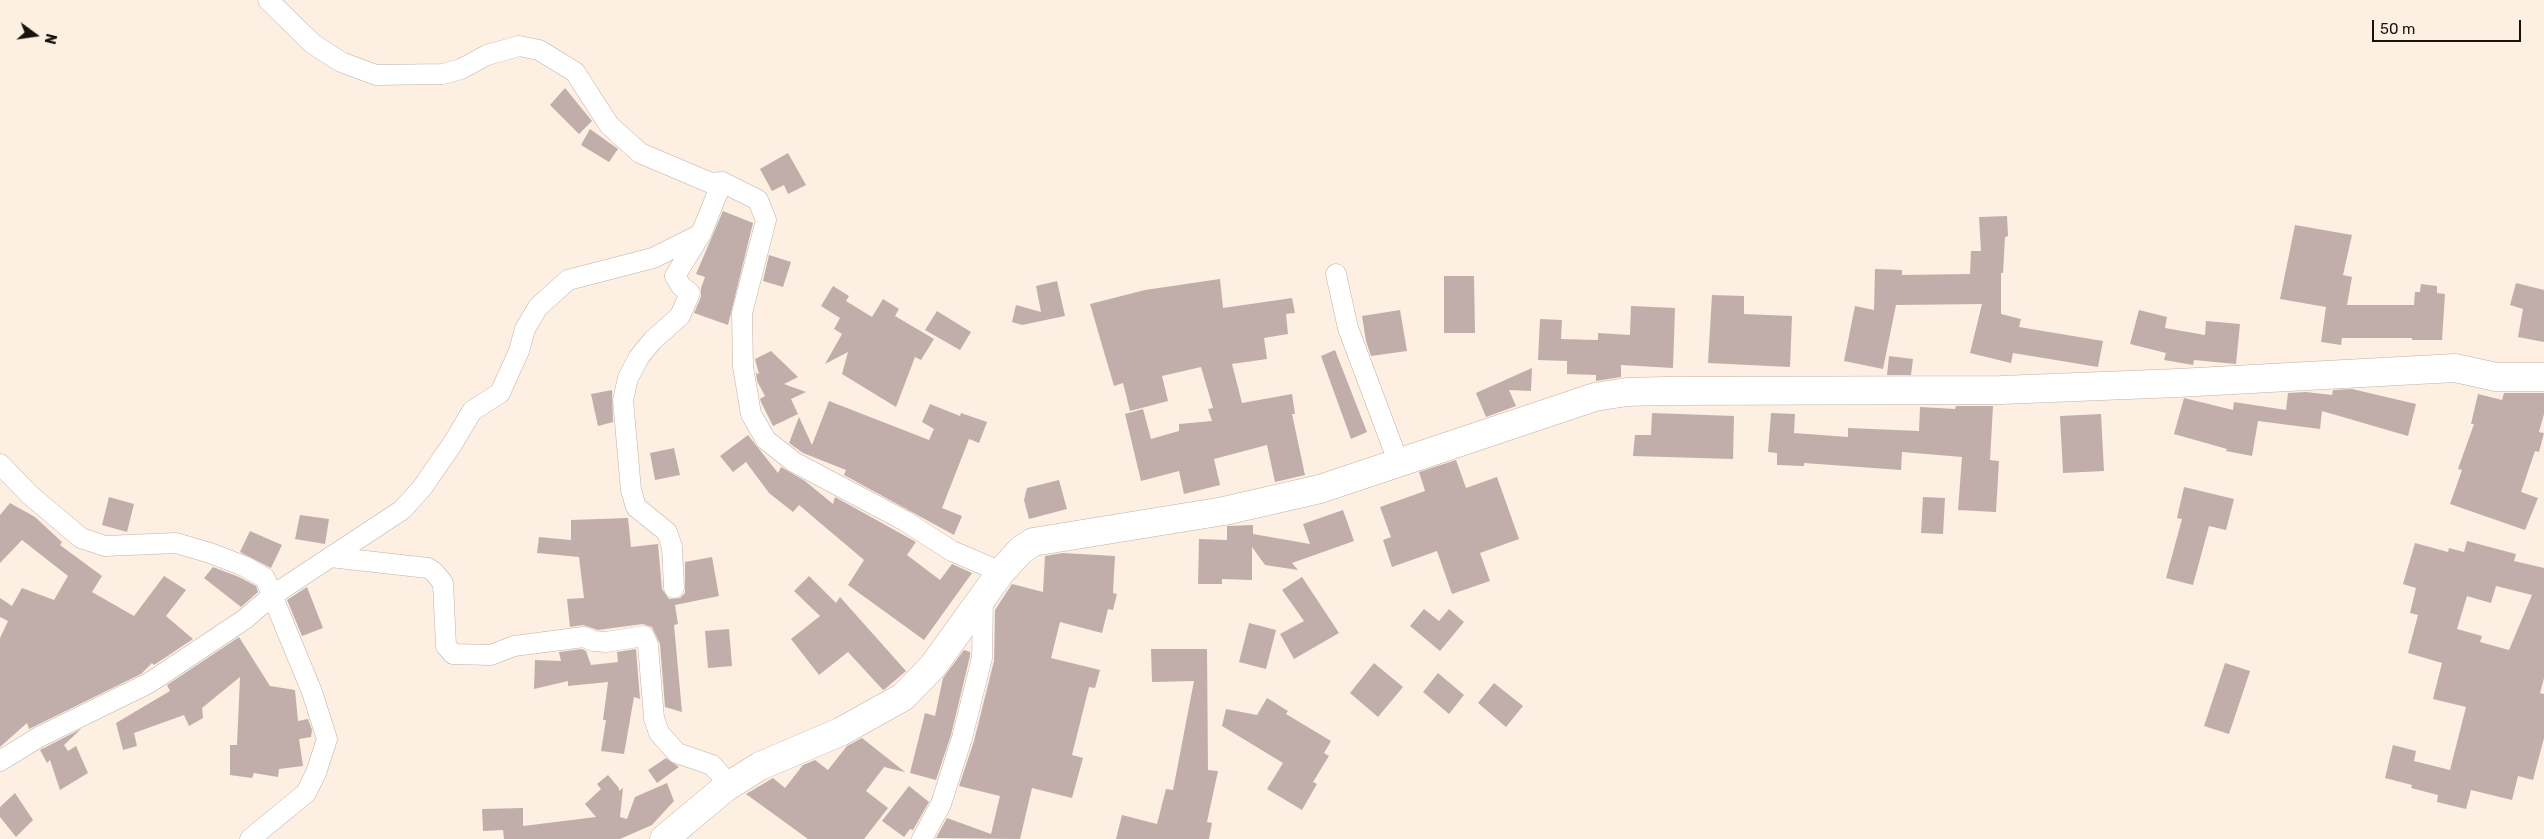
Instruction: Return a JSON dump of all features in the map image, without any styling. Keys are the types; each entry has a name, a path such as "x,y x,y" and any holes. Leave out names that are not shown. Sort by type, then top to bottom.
{"street":[{"path":"268,0 313,44 341,62 376,75 443,74 461,69 487,55 519,46 539,50 575,72 609,125 640,153 711,183 722,182 758,200 766,220 742,313 742,367 751,414 766,440 794,462 905,521 952,551 1001,572"},
{"path":"674,588 672,547 667,532 636,507 630,490 624,400 628,378 639,357 653,340 680,316 690,293 681,286 675,276 701,234 722,182"},
{"path":"0,762 39,737 148,683 245,619 273,595 402,510 422,488 472,411 500,393 519,352 525,329 538,307 568,280 653,258 701,234"},
{"path":"1336,274 1348,328 1399,464"},
{"path":"664,839 730,785 760,766 840,732 903,697 933,666 1001,572 1021,550 1033,542 1224,511 1320,489 1399,464 1572,403 1628,392 2001,390 2178,383 2455,368 2496,377 2544,377"},
{"path":"0,464 30,495 81,538 105,546 176,543 244,566 265,578 312,692 327,739 316,773 306,793 250,839"},
{"path":"330,557 428,568 434,572 443,583 446,646 453,654 491,655 514,646 584,637 594,641 606,642 644,636 648,645 654,718 659,733 677,752 712,765 730,785"},
{"path":"922,839 944,794 962,738 982,658 983,598"}],"building":[{"path":"565,88 592,121 579,134 550,105"},
{"path":"590,129 618,149 609,162 581,145"},
{"path":"788,153 806,185 788,194 784,185 772,191 760,169"},
{"path":"723,211 753,223 728,325 694,313 701,297 701,288 705,277 696,274"},
{"path":"2007,216 2008,236 2005,237 2003,273 2001,273 2001,314 2021,319 2019,327 2103,341 2098,367 2013,353 2011,363 1970,353 1982,304 1896,305 1883,369 1844,361 1855,306 1874,310 1875,269 1902,270 1902,275 1970,274 1971,251 1981,251 1979,217"},
{"path":"2295,225 2352,235 2343,275 2352,277 2347,305 2414,305 2415,292 2420,292 2421,284 2437,286 2437,293 2445,294 2442,340 2342,338 2341,345 2321,342 2326,307 2280,299"},
{"path":"769,255 791,262 783,287 763,281"},
{"path":"1444,276 1474,276 1475,333 1444,333"},
{"path":"1220,279 1223,308 1292,298 1295,313 1286,314 1288,334 1264,338 1267,359 1232,364 1242,403 1292,394 1295,414 1292,414 1305,475 1275,482 1267,445 1214,459 1220,485 1184,494 1179,471 1141,481 1125,414 1143,409 1151,439 1179,431 1179,424 1212,421 1208,409 1213,408 1201,367 1162,376 1168,401 1130,411 1123,383 1114,386 1090,304 1145,290"},
{"path":"1057,281 1065,316 1022,325 1012,322 1016,305 1041,312 1036,286"},
{"path":"2516,283 2544,290 2544,342 2518,337 2523,309 2510,305"},
{"path":"833,286 849,296 846,301 872,317 883,299 899,309 895,316 934,339 921,360 915,357 896,407 842,374 848,352 825,364 842,334 834,329 840,318 821,306"},
{"path":"1712,295 1744,296 1744,314 1792,316 1790,367 1708,363"},
{"path":"1631,306 1675,308 1673,368 1621,365 1621,377 1596,381 1596,375 1567,374 1567,361 1538,360 1540,319 1562,320 1561,339 1598,340 1598,333 1630,335"},
{"path":"1400,310 1407,351 1371,356 1366,341 1362,316"},
{"path":"2139,310 2167,317 2165,328 2205,335 2206,321 2240,324 2236,364 2194,360 2193,365 2164,360 2166,353 2130,344"},
{"path":"937,311 971,332 960,350 925,330"},
{"path":"1335,350 1367,432 1351,439 1321,356"},
{"path":"771,351 798,377 784,384 806,392 791,399 798,414 773,426 760,399 765,396 757,381 756,373 759,374 755,359"},
{"path":"1889,356 1913,359 1911,375 1887,375"},
{"path":"1532,368 1531,391 1509,390 1516,406 1486,417 1476,393"},
{"path":"2352,389 2416,404 2408,436 2322,411 2320,429 2258,421 2252,456 2226,451 2227,449 2174,434 2184,398 2233,410 2234,402 2286,410 2288,393 2306,392 2332,395 2333,390"},
{"path":"612,390 613,422 598,426 591,394"},
{"path":"2504,393 2544,393 2544,414 2539,432 2544,433 2539,452 2535,451 2521,492 2538,498 2525,530 2450,504 2462,470 2458,469 2474,424 2471,424 2478,394 2502,400"},
{"path":"829,401 929,440 934,429 922,422 930,404 960,416 961,413 987,422 979,443 969,439 942,508 962,516 954,535 844,475 846,470 803,453 789,443 799,417 812,445"},
{"path":"1956,406 1993,406 1990,460 1999,461 1996,512 1958,510 1962,457 1902,452 1901,470 1804,463 1804,466 1777,465 1777,453 1768,452 1771,413 1795,414 1794,433 1848,437 1848,428 1919,431 1920,407 1955,409"},
{"path":"1652,413 1734,416 1733,459 1633,456 1635,435 1651,435"},
{"path":"2101,414 2104,471 2063,473 2060,416"},
{"path":"748,435 778,473 781,467 805,481 833,504 835,497 916,542 907,555 940,580 952,564 972,573 924,640 848,585 864,560 799,505 793,512 769,493 746,462 733,472 720,456"},
{"path":"674,448 680,475 655,480 650,453"},
{"path":"1456,460 1466,488 1497,477 1519,539 1480,553 1490,581 1452,594 1437,551 1392,567 1383,540 1391,537 1380,507 1425,491 1419,472"},
{"path":"1059,480 1067,509 1029,519 1024,500 1027,488"},
{"path":"2184,487 2234,499 2226,530 2209,526 2193,585 2166,578 2182,519 2177,518"},
{"path":"109,497 134,504 127,532 102,525"},
{"path":"1923,497 1945,498 1943,534 1921,533"},
{"path":"10,503 35,517 62,542 60,545 102,576 92,592 134,616 164,576 186,590 166,616 193,639 154,665 152,663 141,674 29,729 27,723 0,747 0,638 8,621 0,617 0,598 12,606 22,588 54,600 68,576 22,540 0,563 0,515"},
{"path":"1343,510 1354,541 1292,563 1298,570 1265,565 1252,547 1252,580 1222,579 1222,584 1198,584 1199,539 1227,540 1227,526 1253,525 1253,534 1310,544 1303,524"},
{"path":"300,515 329,519 325,544 295,539"},
{"path":"628,518 631,547 658,544 662,589 669,599 680,598 685,593 685,562 712,557 719,596 675,605 678,624 674,625 682,712 665,707 660,644 652,627 643,624 598,630 583,625 570,627 567,599 584,598 579,557 537,553 539,537 571,540 571,520"},
{"path":"250,531 282,545 271,568 240,552"},
{"path":"2467,541 2516,554 2514,561 2544,568 2544,678 2540,693 2544,694 2544,738 2533,780 2518,776 2512,800 2471,790 2466,809 2437,802 2438,795 2411,788 2412,785 2385,778 2393,745 2416,751 2414,761 2450,770 2466,707 2433,699 2442,663 2408,653 2418,615 2410,613 2416,588 2403,584 2415,543 2448,552 2449,548 2464,552","holes":["2496,586 2532,595 2509,650 2480,642 2482,636 2457,629 2467,596 2491,603"]},
{"path":"1063,553 1115,556 1113,593 1117,594 1113,610 1108,609 1102,633 1060,622 1051,658 1100,670 1095,688 1089,687 1072,755 1083,758 1072,798 1032,788 1020,839 936,838 947,818 991,834 1000,796 959,786 974,741 994,661 995,610 1012,584 1043,592 1045,556"},
{"path":"213,567 256,586 258,592 241,607 204,578"},
{"path":"809,576 836,603 840,597 906,671 885,689 883,690 848,652 819,675 791,639 820,616 794,591"},
{"path":"1302,577 1339,633 1294,659 1280,634 1304,621 1282,590"},
{"path":"307,587 323,628 302,636 287,600"},
{"path":"1424,609 1439,621 1449,609 1464,622 1440,651 1410,626"},
{"path":"1249,623 1276,630 1266,669 1239,662"},
{"path":"729,629 732,666 708,668 705,631"},
{"path":"239,637 270,686 295,690 298,721 308,719 312,730 311,737 299,739 303,766 279,769 278,777 254,773 252,778 230,775 230,745 237,745 240,677 202,708 203,718 189,726 184,715 134,733 137,746 123,750 116,723 170,691 167,685"},
{"path":"582,649 586,651 591,665 618,662 617,652 636,649 640,699 634,697 624,754 601,751 606,720 603,720 608,682 568,686 568,681 534,689 535,660 561,661 559,652"},
{"path":"1151,649 1207,649 1208,770 1218,771 1207,822 1212,823 1209,839 1116,839 1122,815 1157,824 1166,789 1173,790 1194,681 1152,682"},
{"path":"964,650 970,652 970,656 951,735 936,780 910,773 925,713 935,716 943,678"},
{"path":"1374,663 1403,687 1378,717 1350,693"},
{"path":"2225,663 2250,671 2229,734 2204,726"},
{"path":"1438,673 1464,695 1449,714 1423,692"},
{"path":"1494,683 1523,706 1506,727 1478,703"},
{"path":"1267,698 1288,711 1286,714 1331,741 1324,753 1329,756 1313,782 1317,784 1302,810 1267,789 1283,763 1222,726 1226,709 1257,715"},
{"path":"81,729 64,745 68,751 76,746 88,773 60,790 50,760 47,763 40,750"},
{"path":"862,738 905,772 884,767 866,791 888,808 864,839 808,839 746,794 773,778 785,788 803,765 815,760 828,770 847,746"},
{"path":"666,758 679,767 657,783 648,770"},
{"path":"608,775 619,788 619,791 623,788 620,817 627,819 635,797 667,783 674,801 652,825 620,839 504,839 503,830 483,831 482,809 523,808 523,826 596,817 585,804 601,789 597,784"},
{"path":"909,786 929,802 913,830 910,829 904,837 882,821"},
{"path":"15,793 33,820 16,837 0,817 0,807"}]}
